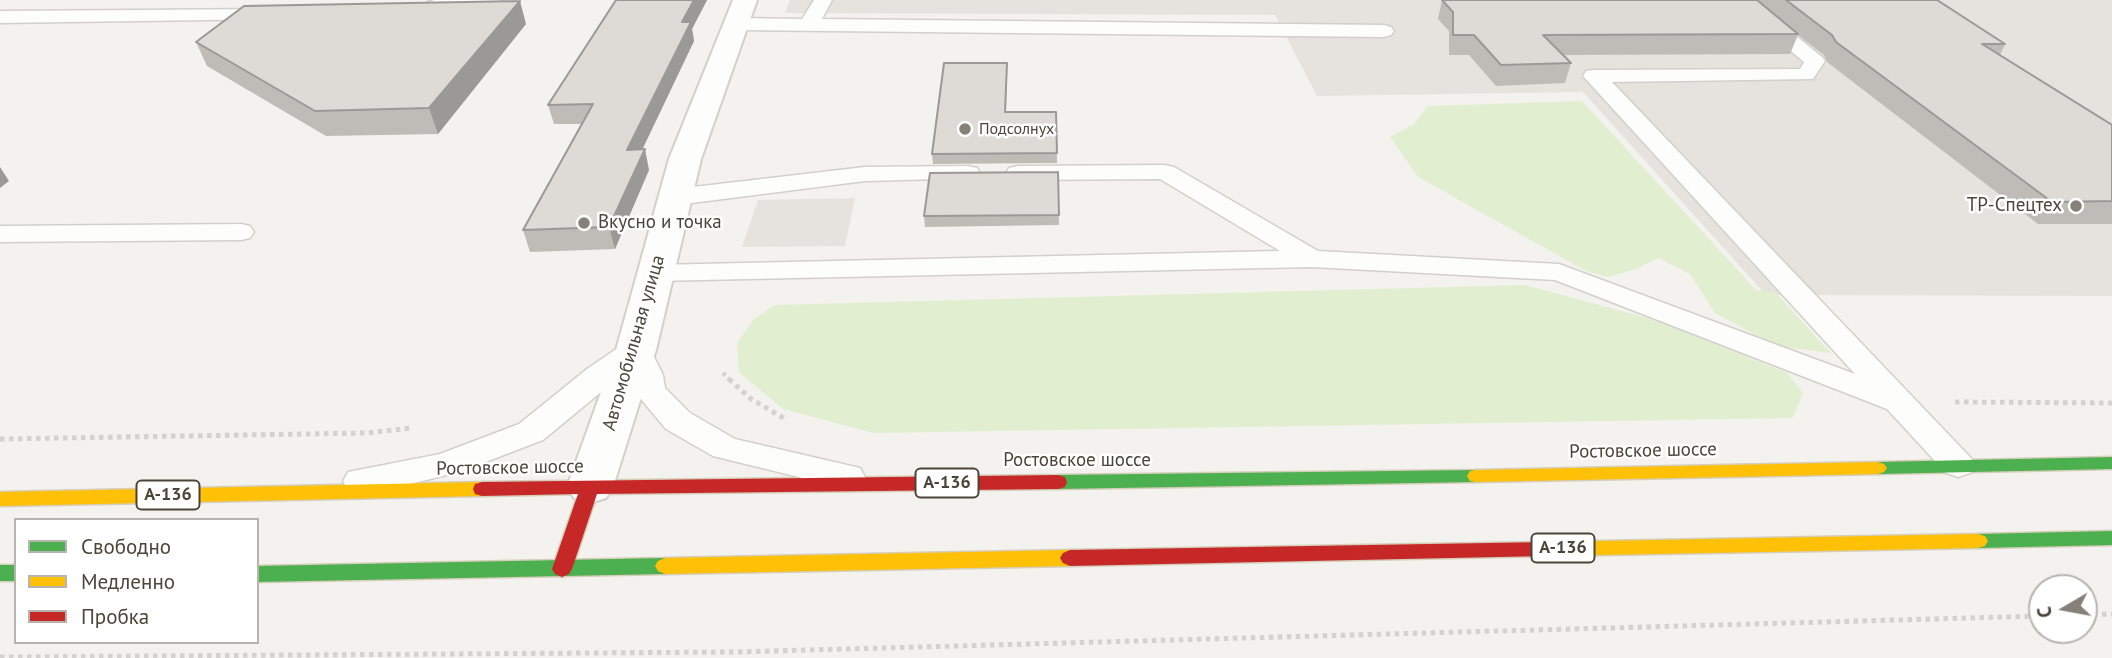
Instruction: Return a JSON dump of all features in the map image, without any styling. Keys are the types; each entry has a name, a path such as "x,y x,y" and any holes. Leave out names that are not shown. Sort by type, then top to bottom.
{"main road":[{"name":"Ростовское шоссе","path":"0,499 590,487 1304,480 2112,463"},
{"path":"562,569 590,487"},
{"name":"А-136","path":"259,574 2112,538"}],"street":[{"name":"Автомобильная улица","path":"590,487 636,350 676,197 676,159 741,12"}],"lane":[{"path":"416,8 494,0"},
{"path":"809,24 823,0"},
{"path":"1740,0 1815,61 1806,75 1594,76 1958,465"},
{"path":"741,12 809,24 1384,31"},
{"path":"0,17 283,15"},
{"path":"676,197 865,174 1165,172 1312,259"},
{"path":"0,234 241,232"},
{"path":"655,273 1312,259 1559,272 1899,402"},
{"path":"241,494 385,478 447,464 531,432 598,376 636,350 647,375 650,391 678,421 725,448 878,483"}],"path":[{"path":"723,373 751,399 791,421"},
{"path":"1899,402 2112,403"},
{"path":"0,439 366,433 417,427"},
{"path":"0,656 737,652 2028,616"}],"shaded area":[{"path":"790,0 2112,0 2112,296 1766,295 1583,92 1317,96 1275,15 785,13"},
{"path":"855,198 845,246 742,247 758,200"}],"green space":[{"path":"1582,101 1756,290 1775,292 1831,353 1776,346 1715,313 1690,274 1658,258 1636,269 1608,277 1586,271 1418,177 1390,137 1414,124 1428,106"},
{"path":"1525,285 1658,321 1787,373 1803,393 1793,418 873,433 783,409 739,372 737,343 754,319 775,305"}],"building":[{"path":"616,0 694,0 682,22 691,22 627,150 645,149 609,227 523,230 593,104 548,105"},
{"path":"1442,0 1757,0 1798,34 1543,35 1571,63 1501,65 1474,35 1453,35 1453,12"},
{"path":"1786,0 1937,0 2005,44 1982,44 2112,125 2112,201 2052,202 1836,42 1832,35"},
{"path":"520,1 429,108 315,111 196,42 244,6"},
{"path":"944,63 1007,63 1005,112 1056,112 1057,153 932,154"},
{"path":"1058,172 1059,215 924,216 930,173"}],"traffic: fast":[{"path":"1878,468 2112,463"},
{"path":"1058,482 1476,476"},
{"path":"1978,541 2112,538"},
{"path":"259,574 665,566"},
{"path":"0,573 14,573"}],"traffic: slow":[{"path":"1476,476 1878,468"},
{"path":"0,499 482,489"},
{"path":"1547,549 1978,541"},
{"path":"665,566 1070,558"}],"traffic: jam":[{"path":"482,489 1058,482"},
{"path":"562,569 590,487"},
{"path":"1070,558 1547,549"}],"place":[{"name":"Подсолнух","path":"965,129"},
{"name":"ТР-Спецтех","path":"2076,206"},
{"name":"Вкусно и точка","path":"584,223"}]}
